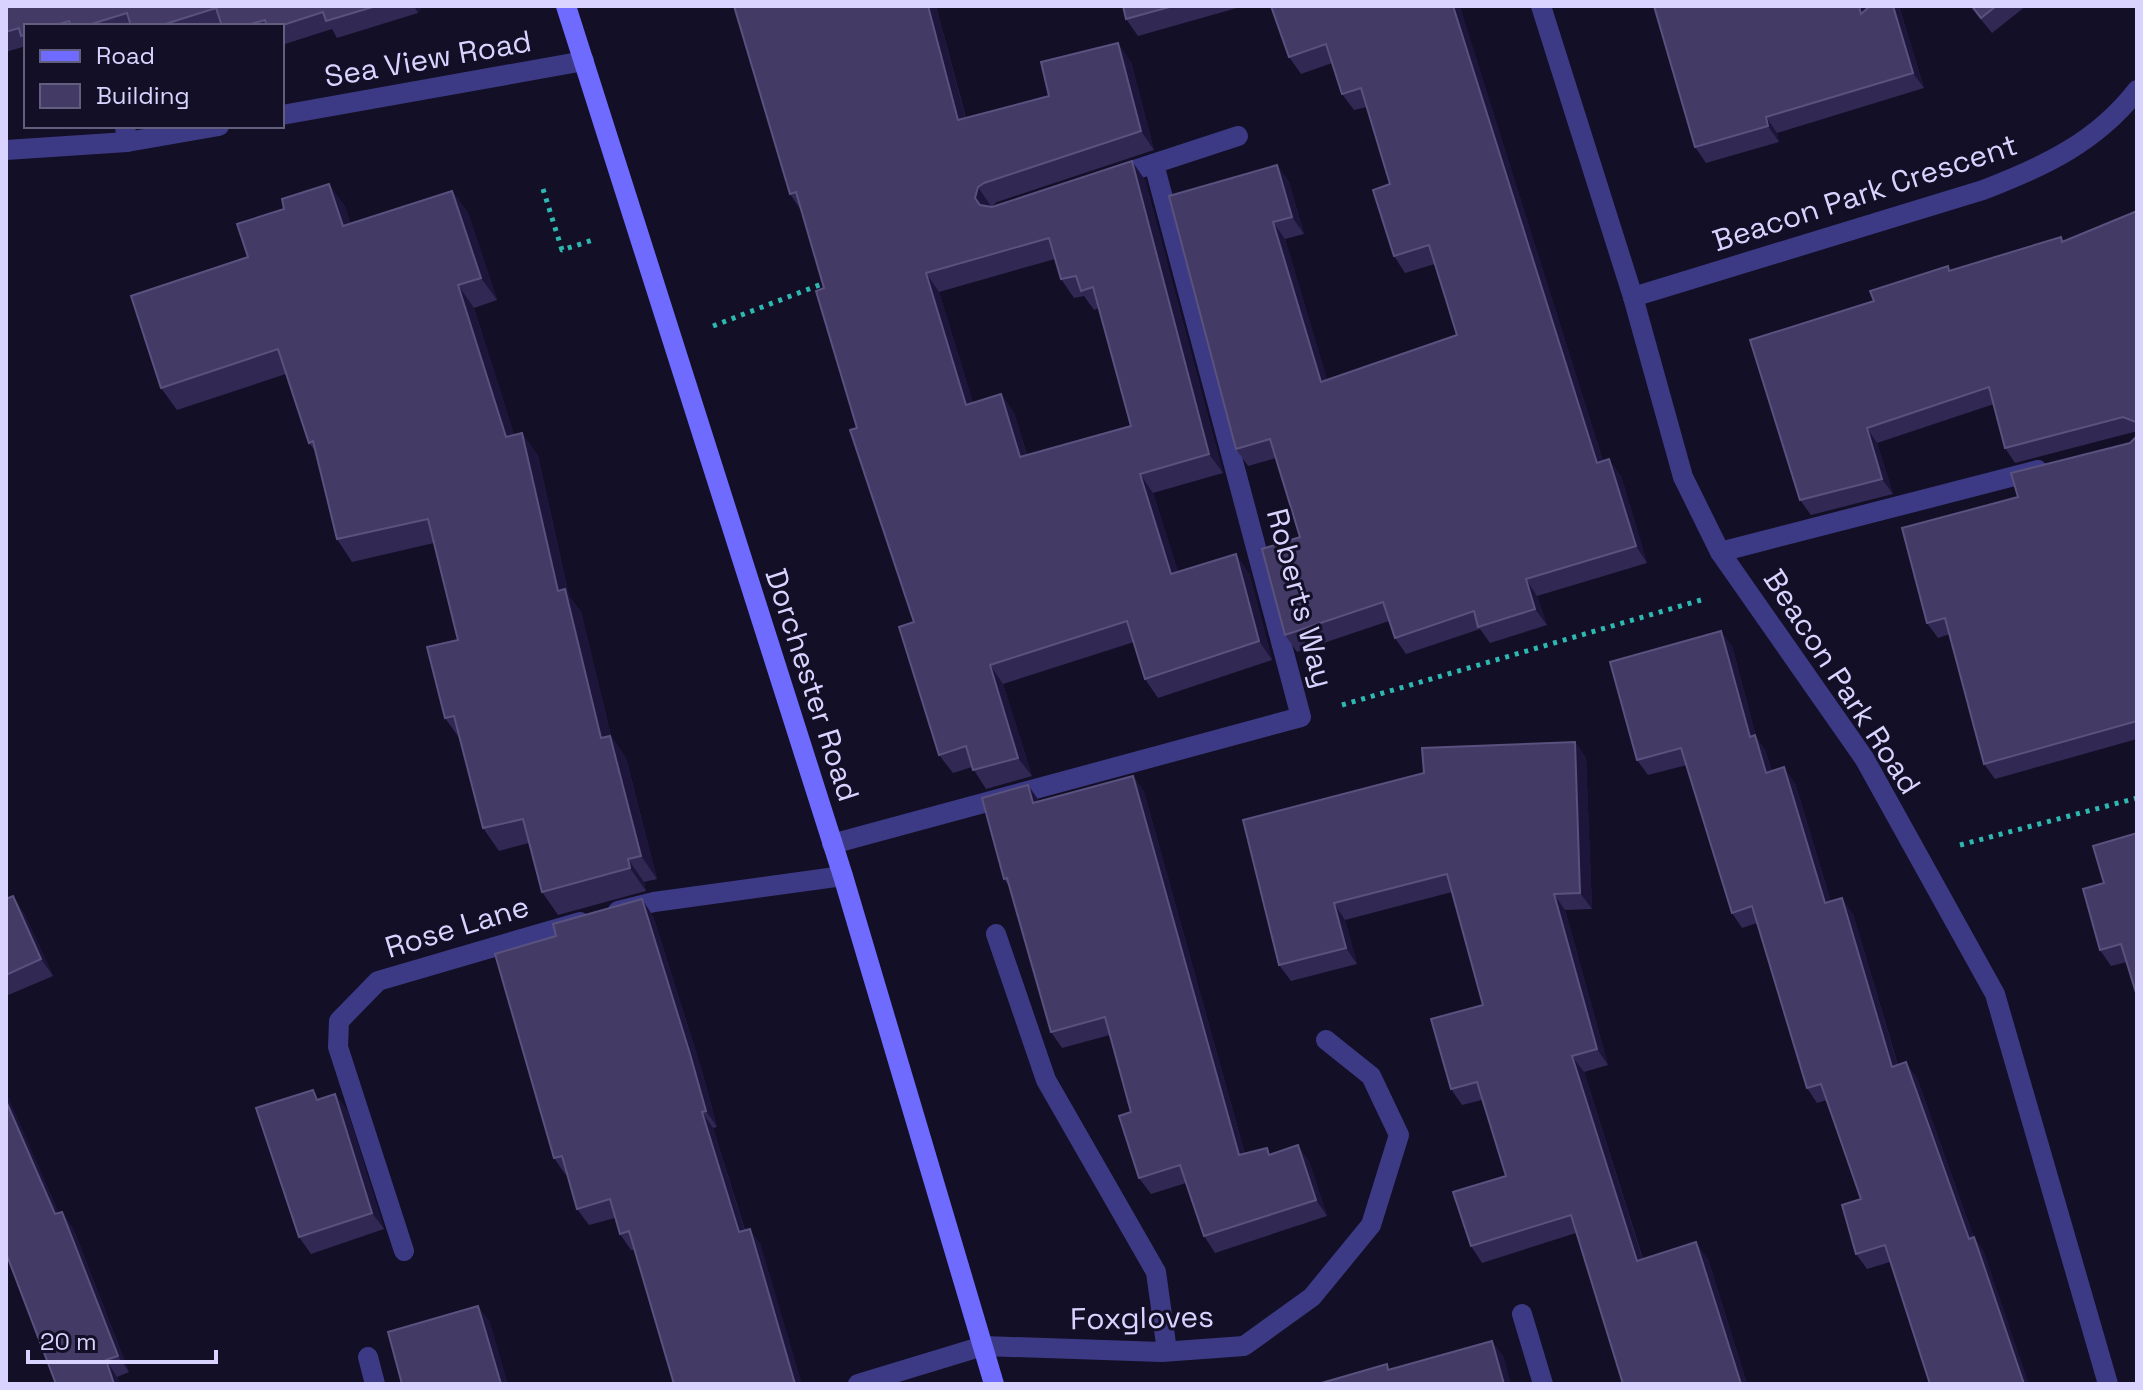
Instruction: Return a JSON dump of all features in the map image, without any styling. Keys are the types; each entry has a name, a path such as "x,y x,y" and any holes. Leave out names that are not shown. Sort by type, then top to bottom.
{"main road":[{"name":"Dorchester Road","path":"566,6 843,876 994,1384"}],"street":[{"name":"Beacon Park Road","path":"1541,6 1633,297 1683,477 1720,552 1864,758 1995,994 2108,1384"},
{"name":"Sea View Road","path":"284,115 584,61"},
{"name":"Beacon Park Crescent","path":"1633,297 1983,190 2038,169 2092,136 2120,112 2137,90"},
{"path":"6,150 196,128"},
{"path":"1098,182 1238,136"},
{"name":"Roberts Way","path":"832,844 1301,717 1154,164"},
{"path":"1720,552 2060,465"},
{"name":"Rose Lane","path":"404,1251 336,1032 349,1008 378,981 437,961 654,902 843,876"},
{"path":"996,934 1046,1080 1156,1272 1167,1351"},
{"name":"Foxgloves","path":"858,1384 983,1346 1167,1351 1244,1346 1312,1297 1371,1225 1399,1135 1371,1076 1326,1040"},
{"path":"1522,1314 1543,1384"},
{"path":"368,1357 375,1384"}],"path":[{"path":"543,189 562,250 634,226"},
{"path":"672,343 829,281"},
{"path":"1301,717 1745,588"},
{"path":"1918,856 2137,798"}],"building":[{"path":"6,6 376,6 326,21 323,12 284,25 266,24 265,20 251,24 221,24 216,8 165,24 130,24 127,13 91,24 70,24 69,21 24,24 24,35 21,36 19,28 6,32"},
{"path":"734,6 928,6 958,120 1049,96 1041,62 1118,43 1141,131 984,183 978,187 975,198 980,205 992,207 1132,161 1209,454 1140,474 1171,574 1236,554 1259,641 1145,679 1127,621 990,665 1018,758 973,770 966,746 939,755 899,627 914,622 850,430 857,428 816,291 824,288 796,192 790,194","holes":["1049,238 1061,279 1076,276 1081,291 1093,287 1131,426 1020,457 1001,394 966,405 926,273"]},
{"path":"1123,6 1173,6 1126,19"},
{"path":"1271,6 1453,6 1597,463 1609,459 1636,546 1526,579 1535,609 1478,627 1474,611 1395,638 1383,602 1285,635 1262,549 1300,537 1270,439 1236,449 1169,196 1277,165 1292,217 1273,222 1321,382 1457,335 1429,245 1394,256 1373,190 1390,184 1361,88 1342,94 1326,44 1289,57"},
{"path":"1654,6 1859,6 1861,14 1870,6 1893,6 1913,73 1766,117 1768,126 1695,147"},
{"path":"1972,6 1996,6 1981,18"},
{"path":"329,184 343,226 452,191 481,278 458,285 506,437 522,433 558,591 565,589 601,738 610,736 641,856 628,859 630,868 542,892 523,819 483,828 454,716 445,718 427,647 458,640 428,519 337,539 313,441 309,443 278,349 161,388 131,296 248,257 237,224 284,209 282,199"},
{"path":"2137,211 2137,425 2123,417 2005,448 1989,387 1867,428 1882,479 1800,500 1750,340 1874,301 1870,291 1948,266 1949,271 2061,237 2062,242"},
{"path":"2137,436 2137,721 1984,764 1945,618 1927,623 1902,528 2018,497 2011,473 2130,443"},
{"path":"1721,631 1750,737 1755,735 1766,773 1784,767 1825,903 1842,898 1892,1067 1906,1062 1969,1239 1974,1237 2024,1384 1930,1384 1885,1245 1856,1254 1842,1205 1861,1199 1821,1084 1807,1088 1752,906 1732,913 1681,748 1637,760 1610,662"},
{"path":"1575,742 1580,893 1554,894 1597,1049 1572,1056 1637,1261 1696,1242 1741,1384 1623,1384 1571,1215 1471,1246 1453,1192 1506,1176 1477,1082 1451,1089 1431,1019 1483,1005 1447,874 1334,903 1346,948 1279,965 1243,820 1424,773 1422,748"},
{"path":"1133,776 1239,1155 1267,1148 1269,1155 1298,1145 1316,1200 1204,1236 1180,1165 1139,1178 1119,1116 1131,1112 1105,1017 1051,1032 982,798 1028,785 1033,803"},
{"path":"2137,833 2137,996 2121,944 2100,950 2083,889 2104,883 2093,846"},
{"path":"13,896 41,959 6,975 6,899"},
{"path":"642,899 690,1054 706,1111 702,1112 739,1232 750,1229 795,1384 674,1384 629,1231 620,1234 610,1199 577,1209 562,1156 554,1158 495,954 556,936 553,924"},
{"path":"313,1090 317,1100 335,1094 372,1213 299,1237 256,1108"},
{"path":"6,1101 55,1214 62,1212 118,1356 106,1360 114,1384 56,1384 6,1253"},
{"path":"478,1306 501,1384 402,1384 388,1332"},
{"path":"1492,1341 1504,1384 1318,1384 1387,1364 1388,1370"}]}
